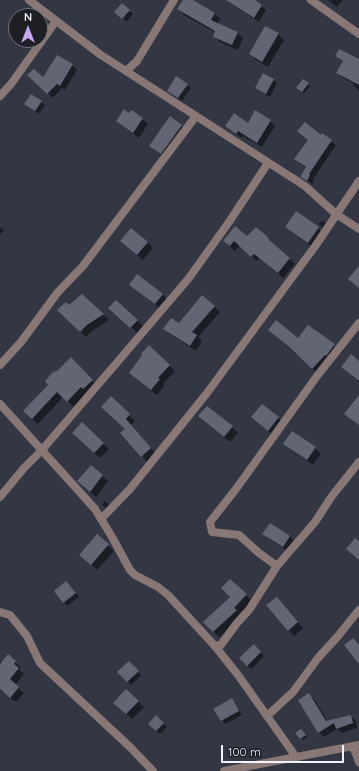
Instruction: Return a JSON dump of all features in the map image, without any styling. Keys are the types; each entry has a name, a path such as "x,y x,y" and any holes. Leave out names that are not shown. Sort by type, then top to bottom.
{"street":[{"path":"29,0 101,55 305,186 336,214 359,229"},
{"path":"126,71 136,60 174,0"},
{"path":"311,0 359,34"},
{"path":"0,96 11,84 56,21"},
{"path":"0,365 21,342 58,292 83,266 196,116"},
{"path":"0,497 24,468 42,450 188,278 229,222 268,163"},
{"path":"101,519 130,489 207,393 316,245 359,181"},
{"path":"277,566 239,535 212,532 210,522 236,490 317,376 359,323"},
{"path":"0,404 95,509 130,570 135,575 158,587 168,595 214,645 238,675 296,757"},
{"path":"214,645 220,646 249,610 277,566 315,522 332,496 359,462"},
{"path":"267,716 293,692 318,658 359,610"},
{"path":"0,612 10,615 27,636 43,667 130,747 153,771"},
{"path":"224,771 356,745 359,762"}],"building":[{"path":"183,0 193,0 215,13 211,20 238,32 232,45 213,37 215,31 177,9"},
{"path":"226,0 255,0 262,5 254,18"},
{"path":"122,3 130,10 122,19 114,12"},
{"path":"265,26 279,33 262,62 249,54"},
{"path":"339,49 359,59 359,85 336,73 343,61 335,56"},
{"path":"57,55 73,64 60,86 57,84 47,94 27,75 34,69 43,77"},
{"path":"263,73 274,79 266,94 255,88"},
{"path":"176,76 188,84 178,98 167,91"},
{"path":"303,79 309,83 302,92 296,88"},
{"path":"31,94 42,101 35,111 24,104"},
{"path":"124,109 129,113 132,110 143,118 133,133 116,121"},
{"path":"255,110 271,120 257,143 238,131 236,134 225,126 234,113 248,123"},
{"path":"170,116 182,125 161,154 149,146"},
{"path":"305,122 321,135 322,133 332,140 309,174 310,175 307,181 300,177 306,167 294,159 308,140 297,131"},
{"path":"296,211 319,227 308,243 285,227"},
{"path":"235,226 247,236 256,227 290,258 278,273 254,254 251,257 234,241 230,246 223,241"},
{"path":"131,228 148,242 137,255 120,241"},
{"path":"359,266 359,288 348,279"},
{"path":"137,274 163,294 155,304 129,285"},
{"path":"82,294 104,314 87,325 80,332 57,310 66,302 69,305"},
{"path":"202,295 215,306 192,332 197,335 190,346 163,329 171,318 179,323"},
{"path":"116,300 138,320 130,328 108,308"},
{"path":"276,320 298,338 308,325 335,344 326,356 325,355 312,369 289,347 268,330"},
{"path":"149,345 170,365 158,378 160,379 151,390 129,373 142,355 141,354"},
{"path":"351,354 359,361 359,381 341,367"},
{"path":"71,357 93,380 83,389 81,387 67,402 57,392 32,419 23,411 48,385 45,381 54,371 56,372"},
{"path":"359,395 359,425 344,414"},
{"path":"111,396 130,414 126,419 151,448 141,457 120,433 125,429 101,407"},
{"path":"262,404 279,417 268,431 251,417"},
{"path":"207,406 233,426 224,437 198,416"},
{"path":"82,422 104,443 94,453 72,433"},
{"path":"292,431 316,447 307,460 283,444"},
{"path":"91,465 103,475 90,492 77,481"},
{"path":"270,523 290,536 283,547 262,534"},
{"path":"97,534 109,544 91,565 79,555"},
{"path":"355,538 359,541 359,560 346,549"},
{"path":"230,579 247,594 234,608 237,610 213,632 203,622 230,597 221,588"},
{"path":"66,581 76,593 63,603 54,591"},
{"path":"277,597 298,622 288,631 266,605"},
{"path":"353,638 359,645 359,664 344,645"},
{"path":"254,644 261,652 247,666 239,658"},
{"path":"8,654 16,661 14,664 19,668 10,679 19,687 10,698 0,689 0,664"},
{"path":"129,661 139,671 127,682 117,672"},
{"path":"126,689 139,701 126,714 113,703"},
{"path":"309,693 326,721 351,715 353,723 336,729 334,723 318,733 298,700"},
{"path":"232,698 239,711 221,721 213,709"},
{"path":"156,715 164,723 156,731 148,724"},
{"path":"301,729 306,735 300,739 295,733"}]}
